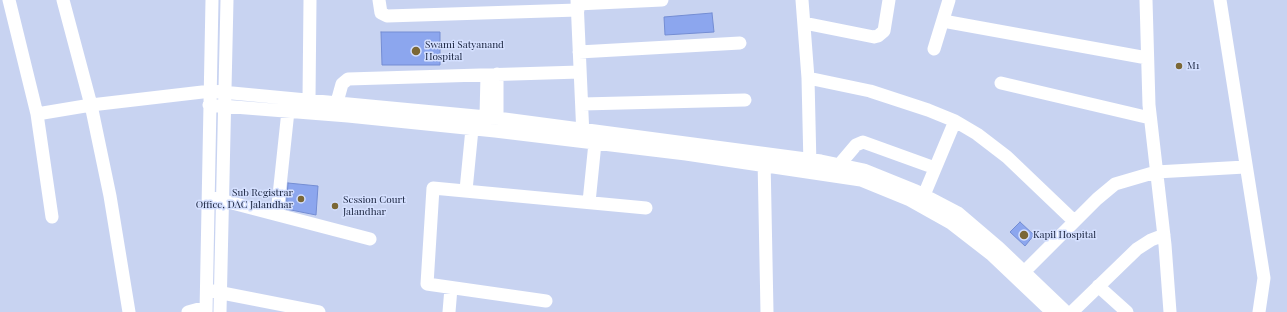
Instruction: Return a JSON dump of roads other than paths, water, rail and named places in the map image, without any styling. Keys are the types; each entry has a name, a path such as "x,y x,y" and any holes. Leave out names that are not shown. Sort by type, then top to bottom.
{"street":[{"path":"9,0 37,114 52,217"},
{"path":"63,0 91,105 110,196 130,312"},
{"path":"188,312 206,310 212,0"},
{"path":"220,312 226,0"},
{"path":"309,99 310,0"},
{"path":"379,0 381,13 387,16 662,0"},
{"path":"802,0 808,78 810,166"},
{"path":"804,24 874,37 878,36 884,31 889,0"},
{"path":"934,49 949,0"},
{"path":"1146,0 1150,118 1164,235 1170,312"},
{"path":"1220,0 1245,167 1264,278 1259,312"},
{"path":"577,5 583,129 589,143 589,202"},
{"path":"943,20 1147,58"},
{"path":"580,52 740,42"},
{"path":"337,102 342,84 348,79 580,72"},
{"path":"491,117 492,75"},
{"path":"808,78 870,91 928,110 955,121 977,134 1007,156 1074,221"},
{"path":"1001,83 1150,118"},
{"path":"37,114 91,105 211,91 337,102 383,113 472,129 589,143 764,159"},
{"path":"582,104 745,100"},
{"path":"209,105 288,111 491,117 583,129 810,166 861,180 910,200 951,223 1066,312"},
{"path":"277,214 288,111"},
{"path":"924,196 955,121"},
{"path":"466,190 472,129"},
{"path":"839,165 856,145 863,142 936,168"},
{"path":"764,159 767,312"},
{"path":"810,166 839,165 864,170 924,196 958,213 1000,248 1021,276 1052,312"},
{"path":"1021,276 1074,221 1106,190 1115,184 1156,172 1245,167"},
{"path":"546,301 427,284 433,188 646,208"},
{"path":"208,196 370,239"},
{"path":"1072,312 1137,249 1151,240 1164,235"},
{"path":"1098,286 1127,312"},
{"path":"450,312 451,288"},
{"path":"206,290 319,312"}],"place":[{"name":"Swami Satyanand Hospital","path":"416,51"},
{"name":"M1","path":"1179,66"},
{"name":"Sub Registrar Office, DAC Jalandhar","path":"301,199"},
{"name":"Session Court Jalandhar","path":"335,206"},
{"name":"Kapil Hospital","path":"1024,235"}]}
